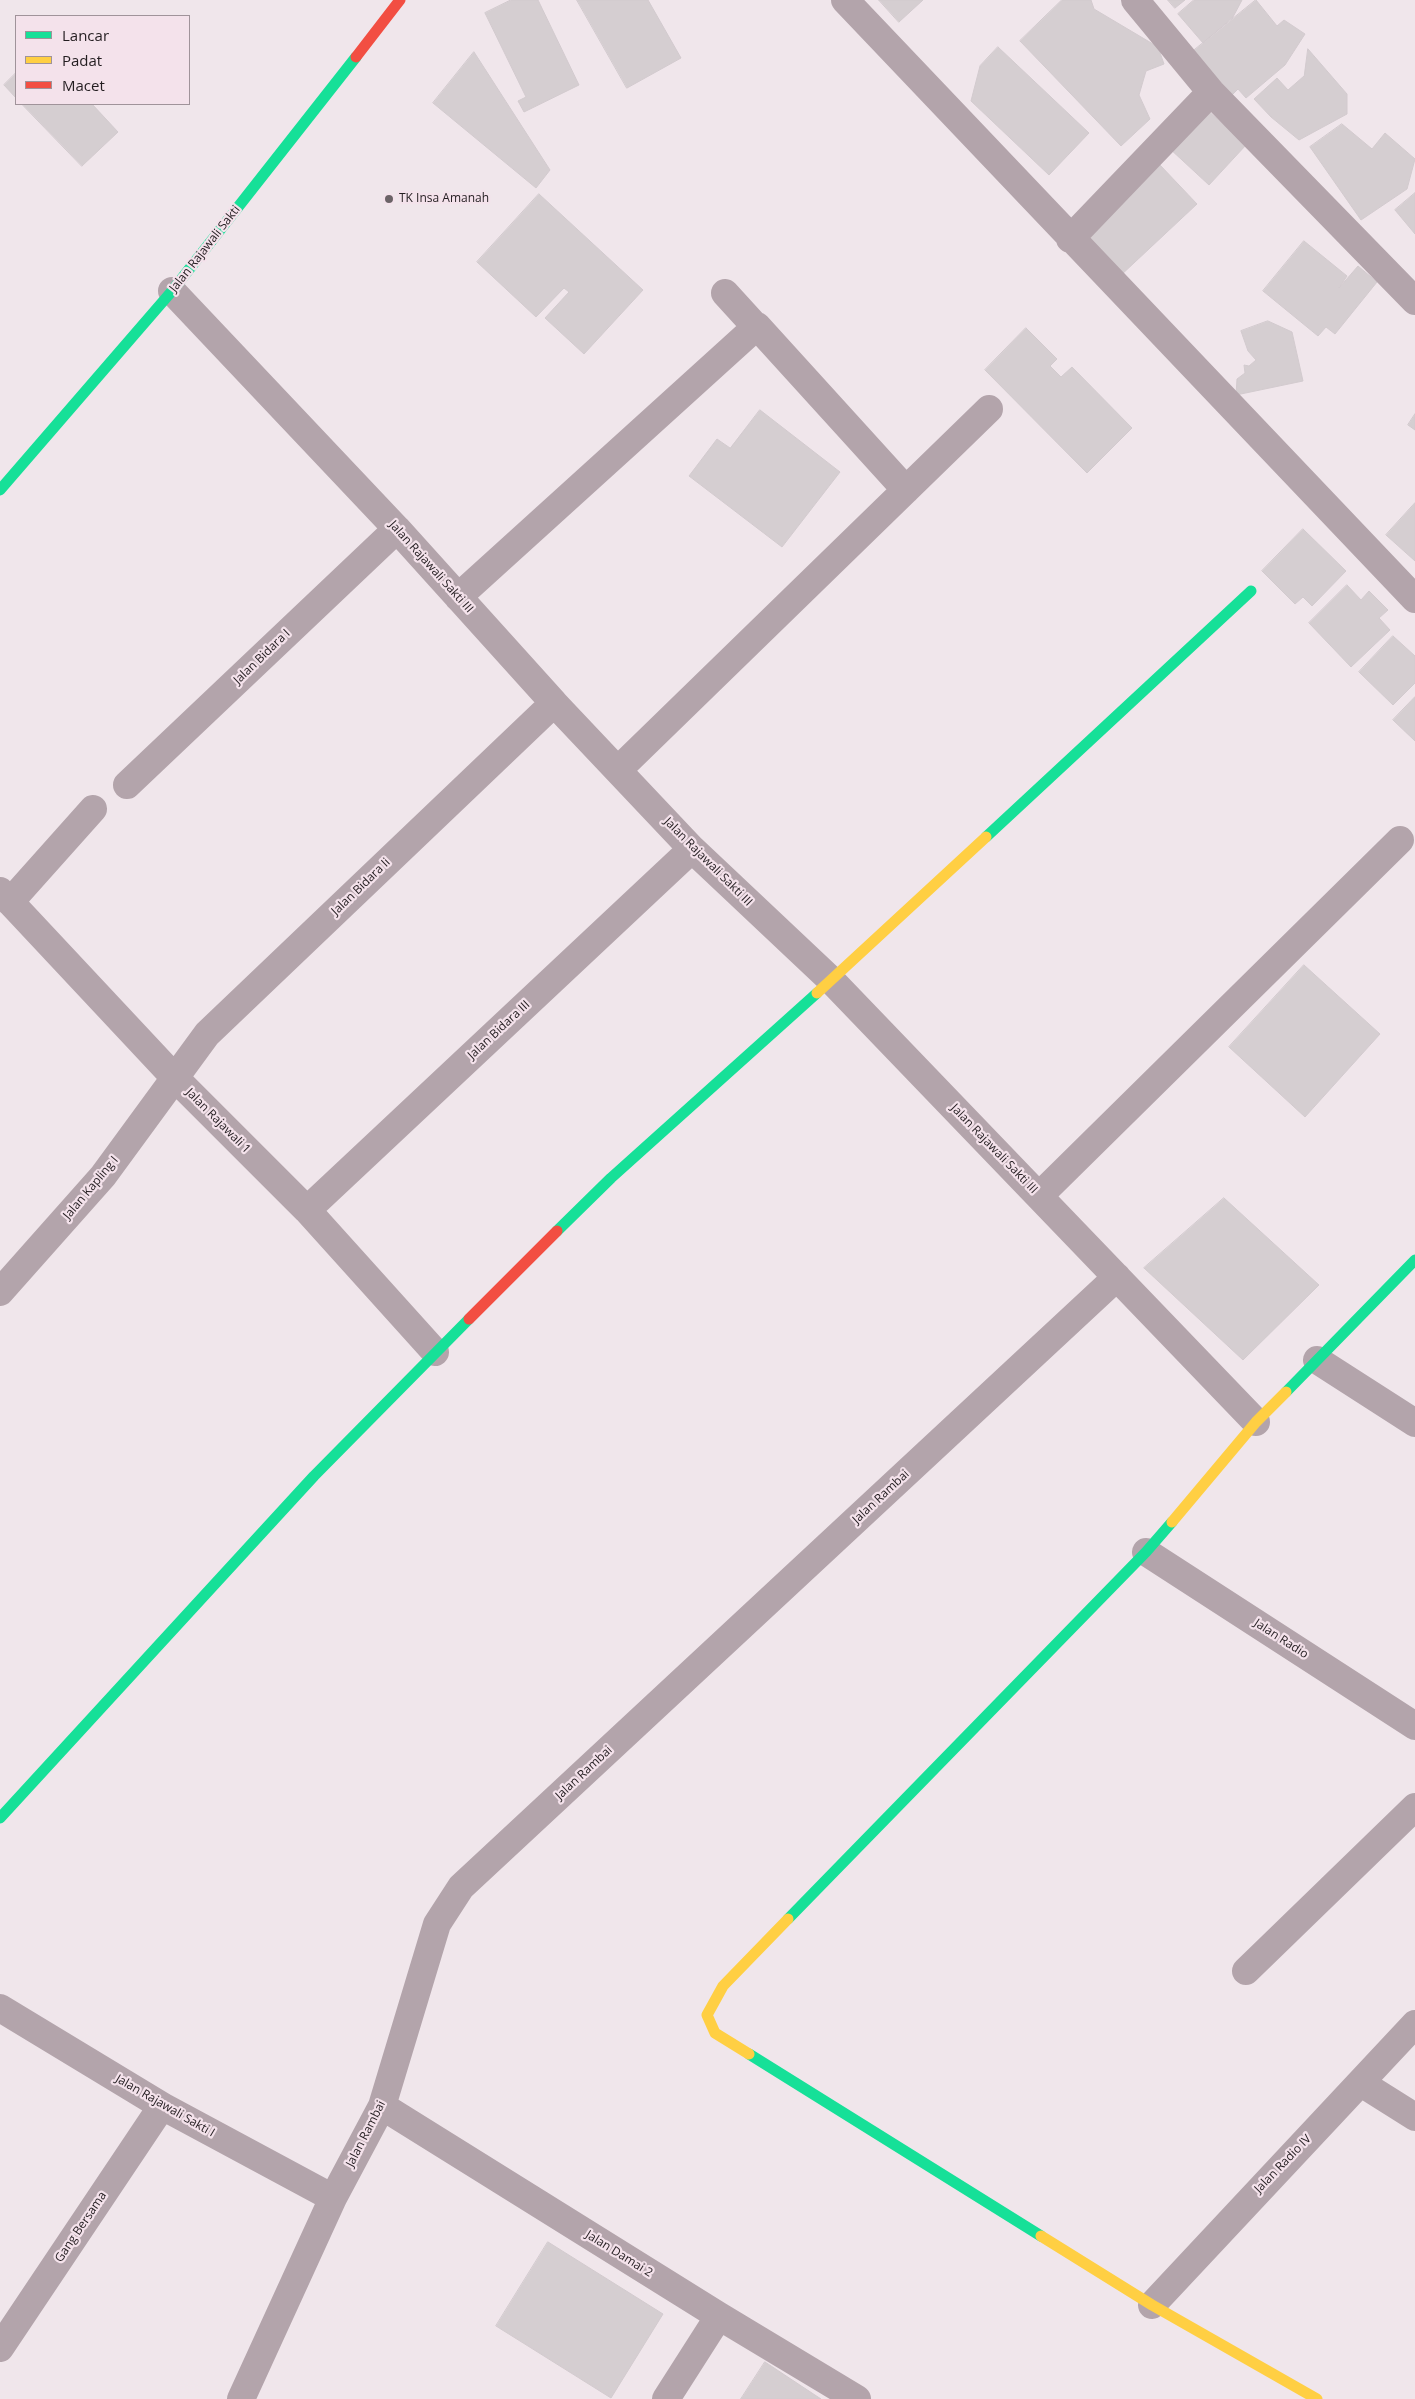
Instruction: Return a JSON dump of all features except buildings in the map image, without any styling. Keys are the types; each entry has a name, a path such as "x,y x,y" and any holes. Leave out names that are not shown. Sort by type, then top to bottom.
{"street":[{"name":"Jalan Rajawali Sakti","path":"0,490 172,292 400,0"},
{"path":"844,0 1415,599"},
{"path":"1135,0 1211,92 1415,301"},
{"path":"1070,239 1211,92"},
{"name":"Jalan Rajawali Sakti III","path":"172,292 396,529 554,703 692,849 831,980 1256,1422"},
{"path":"725,293 906,490"},
{"path":"458,597 756,327"},
{"path":"618,770 989,409"},
{"name":"Jalan Bidara I","path":"127,786 396,529"},
{"path":"0,1818 314,1476 435,1352 611,1178 831,980 1252,591"},
{"name":"Jalan Bidara Ii","path":"175,1078 207,1034 554,703"},
{"path":"5,897 94,809"},
{"path":"1039,1196 1400,840"},
{"name":"Jalan Bidara III","path":"307,1210 692,849"},
{"name":"Jalan Rajawali 1","path":"5,897 175,1078 307,1210 435,1352"},
{"name":"Jalan Kapling I","path":"0,1292 104,1176 175,1078"},
{"path":"1317,2399 1152,2305 716,2033 707,2015 723,1986 1146,1552 1256,1422 1415,1260"},
{"name":"Jalan Rambai","path":"241,2399 333,2198 382,2106 437,1924 461,1887 1117,1277"},
{"path":"1317,1360 1415,1423"},
{"name":"Jalan Radio","path":"1146,1552 1415,1726"},
{"path":"1246,1971 1415,1807"},
{"name":"Jalan Rajawali Sakti I","path":"0,2008 162,2106 333,2198"},
{"name":"Jalan Radio IV","path":"1152,2305 1278,2168 1361,2083 1415,2024"},
{"path":"1361,2083 1415,2117"},
{"name":"Gang Bersama","path":"0,2348 162,2106"},
{"name":"Jalan Damai 2","path":"382,2106 719,2316 858,2399"},
{"path":"666,2399 719,2316"}],"traffic: fast":[{"path":"0,490 172,291 356,57"},
{"path":"986,837 1251,591"},
{"path":"557,1231 611,1178 817,993"},
{"path":"1286,1392 1415,1260"},
{"path":"0,1818 314,1476 469,1319"},
{"path":"788,1919 1146,1552 1172,1522"},
{"path":"749,2054 1041,2236"}],"traffic: slow":[{"path":"817,993 986,837"},
{"path":"1172,1522 1256,1422 1286,1392"},
{"path":"749,2054 715,2033 707,2015 723,1986 788,1919"},
{"path":"1041,2236 1152,2305 1317,2399"}],"traffic: jam":[{"path":"356,57 400,0"},
{"path":"469,1319 557,1231"}],"place":[{"name":"TK Insa Amanah","path":"389,199"}]}
